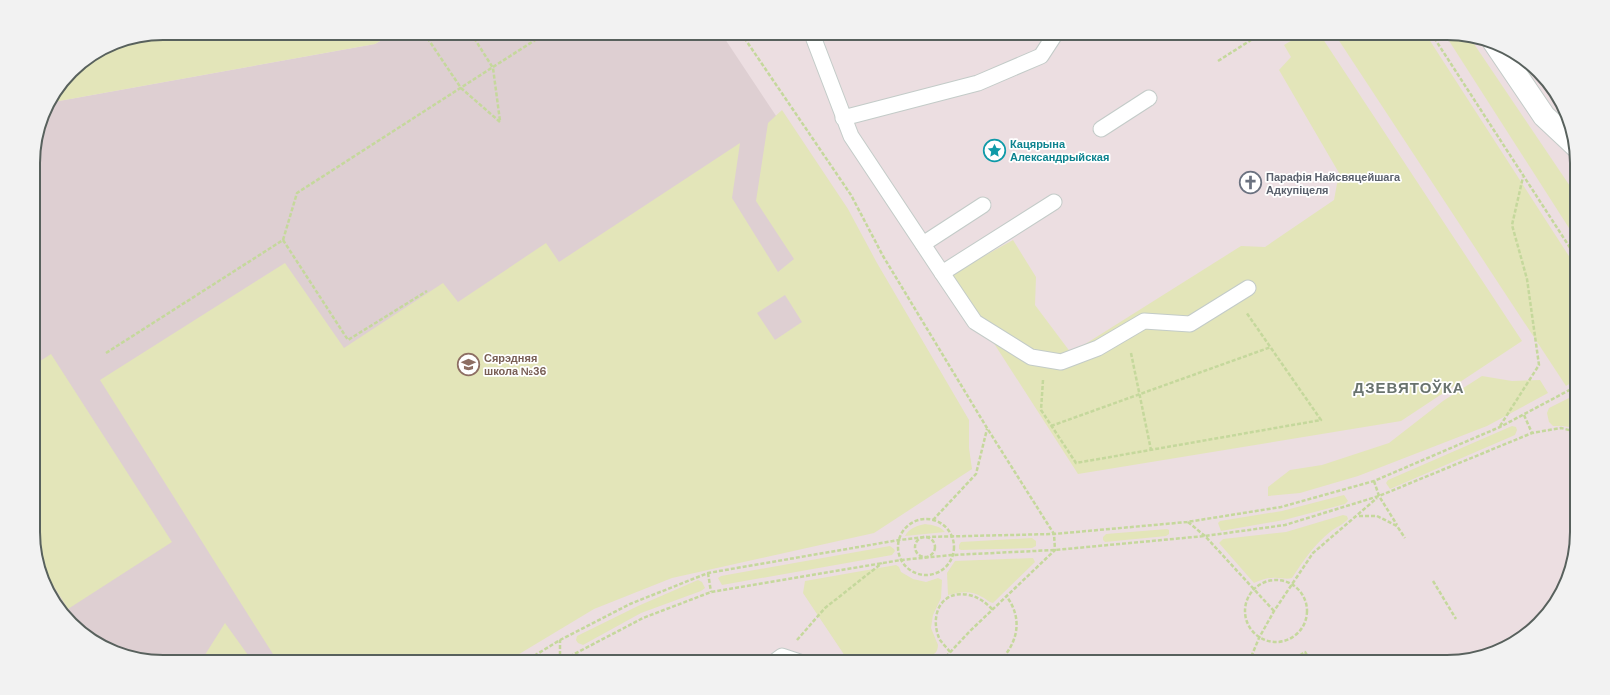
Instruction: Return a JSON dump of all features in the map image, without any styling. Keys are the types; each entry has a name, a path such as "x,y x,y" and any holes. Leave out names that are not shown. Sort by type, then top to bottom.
{"street":[{"path":"1501,53 1544,116 1567,138"}],"lane":[{"path":"815,40 843,118 851,136 975,322 1030,357 1062,362 1098,348 1144,321 1190,324 1248,288"},
{"path":"843,118 898,102 978,83 1042,56 1052,40"},
{"path":"1101,129 1149,98"},
{"path":"942,273 1054,202"},
{"path":"923,244 983,205"}],"path":[{"path":"429,40 461,88 500,122 493,68 475,40"},
{"path":"106,353 283,240 297,193 535,40"},
{"path":"746,40 851,195 883,256 987,428 1054,534 1055,550 947,655"},
{"path":"1218,61 1251,40"},
{"path":"1436,40 1570,248"},
{"path":"1500,427 1539,365 1527,279 1512,225 1523,176"},
{"path":"283,240 348,340 427,291"},
{"path":"1045,359 1041,410 1076,464 1321,420 1235,296"},
{"path":"1127,331 1151,450"},
{"path":"1051,426 1271,347"},
{"path":"535,655 560,640 630,604 708,573 899,540 925,537 1054,534 1187,522 1280,506 1374,481 1500,427 1570,390"},
{"path":"1524,415 1532,433"},
{"path":"933,520 976,474 987,428"},
{"path":"572,655 643,618 711,592 901,560 952,555 1055,550 1205,536 1285,525 1379,496 1532,433 1561,428 1570,430"},
{"path":"1374,481 1379,496 1405,538"},
{"path":"1252,655 1259,638 1274,611 1313,552 1358,516 1379,496"},
{"path":"1358,516 1377,516 1398,526"},
{"path":"922,519 933,520 944,526 952,536 952,555 947,565 938,572 928,575 917,574 907,568 898,553 899,540 904,530 912,523 922,519"},
{"path":"1187,522 1205,536 1274,611"},
{"path":"925,537 932,539 936,546 933,553 927,557 919,555 915,548 918,540 925,537"},
{"path":"782,655 825,608 883,563"},
{"path":"708,573 711,592"},
{"path":"1283,580 1293,584 1301,592 1306,601 1308,612 1305,623 1299,632 1290,639 1280,642 1269,642 1259,638 1250,630 1245,620 1244,608 1247,598 1262,582 1283,580"},
{"path":"1434,581 1456,619"},
{"path":"950,652 941,641 936,626 936,615 941,604 948,597 969,595 980,599 993,610"},
{"path":"1006,655 1014,642 1017,628 1013,605 1007,597"},
{"path":"559,655 560,640"}],"shaded area":[{"name":"Сярэдняя школа №36","path":"382,40 726,40 846,221 972,469 603,581 484,655 147,654 116,646 101,639 88,630 65,607 56,594 44,564 40,532 40,155 44,131 56,102 375,44"}],"green space":[{"path":"163,40 382,40 375,44 56,102 76,76 88,65 116,49 139,42"},
{"path":"1292,40 1324,40 1522,341 1401,421 1078,474 950,275 1013,240 1036,277 1035,305 1071,353 1241,246 1265,247 1334,200 1339,173 1279,70 1291,57 1284,45"},
{"path":"1339,40 1430,40 1570,258 1570,384 1566,386"},
{"path":"1449,40 1473,43 1570,186 1570,230"},
{"path":"782,110 848,209 877,263 969,420 969,448 972,469 874,533 672,578 594,609 518,655 274,655 100,380 285,263 344,348 443,283 458,302 546,243 559,262 740,143 732,198 778,272 794,259 756,201 768,123","holes":["785,295 802,322 775,340 757,313"]},
{"path":"51,354 172,542 68,609 49,578 41,548 40,361"},
{"path":"1482,376 1512,381 1540,380 1548,393 1487,426 1358,476 1300,493 1268,496 1268,487 1290,470 1322,465 1389,443 1443,401"},
{"path":"1570,398 1570,427 1553,426 1549,422 1547,413 1549,408"},
{"path":"1512,426 1516,427 1517,430 1515,435 1390,489 1386,483 1388,480"},
{"path":"1344,495 1348,501 1345,504 1284,520 1221,531 1218,523 1220,521 1282,511"},
{"path":"1343,515 1347,516 1348,519 1319,542 1290,579 1268,578 1254,583 1219,543 1223,539 1286,532"},
{"path":"925,524 939,527 945,532 905,536 911,529"},
{"path":"1169,530 1169,534 1166,536 1105,542 1103,540 1103,537 1106,534"},
{"path":"1032,538 1036,541 1036,546 1032,548 959,549 961,542"},
{"path":"890,546 895,551 892,555 722,585 718,578 721,576"},
{"path":"1033,558 1035,562 993,603 970,592 961,592 948,595 947,573 955,561"},
{"path":"896,565 899,567 901,572 913,579 926,582 938,578 942,580 941,598 933,615 931,628 938,645 937,651 932,655 844,655 803,593 805,581"},
{"path":"698,580 702,582 705,588 701,591 641,613 583,645 578,643 576,640 577,636 638,606"},
{"path":"225,623 248,655 205,655"}],"place":[{"name":"Кацярына Александрыйская","path":"995,150"},
{"name":"Парафія Найсвяцейшага Адкупіцеля","path":"1250,183"},
{"name":"Сярэдняя школа №36","path":"469,364"}],"district":[{"name":"ДЗЕВЯТОЎКА","path":"1409,388"}]}
